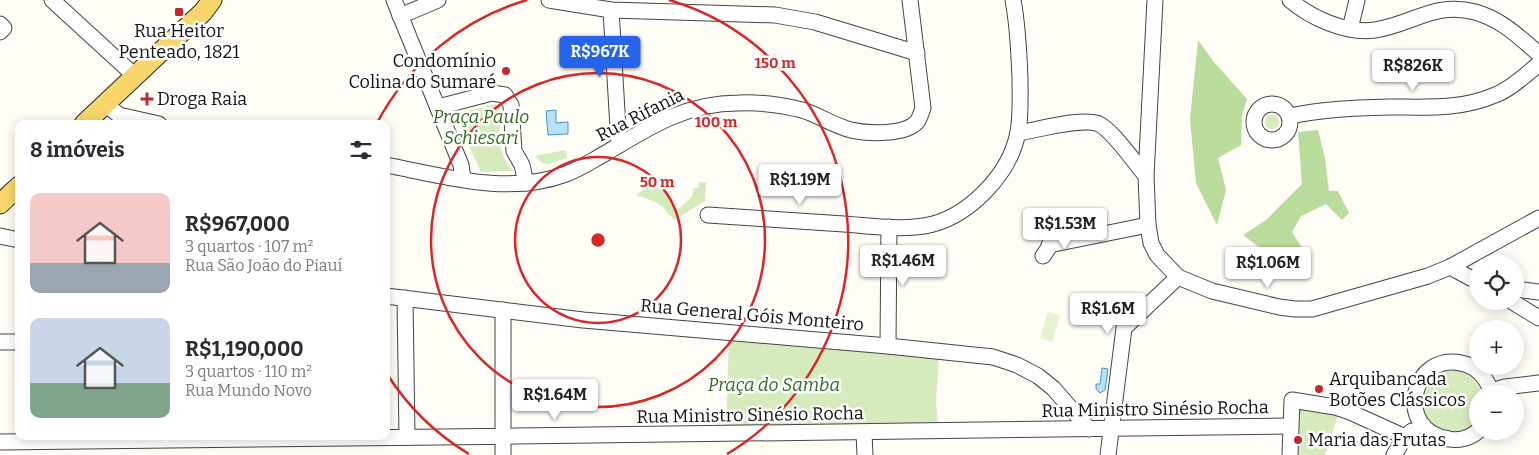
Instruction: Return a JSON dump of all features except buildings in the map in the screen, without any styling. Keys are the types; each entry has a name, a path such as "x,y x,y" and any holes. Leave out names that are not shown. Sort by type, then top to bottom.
{"main road":[{"path":"88,120 202,12 212,0"},
{"path":"0,204 15,190"}],"street":[{"path":"52,0 135,76"},
{"path":"394,0 461,165 463,179"},
{"path":"400,16 438,0"},
{"path":"549,0 611,10 775,15 815,22 917,53"},
{"name":"Rua Rifania","path":"390,166 478,182 526,183 566,174 667,118 684,111 717,103 740,102 802,110 850,130 864,132 882,133 909,127 916,123 921,116 923,108 910,0"},
{"path":"708,214 889,227 922,226 952,218 972,204 991,184 1009,159 1018,133 1020,97 1019,41 1013,0"},
{"path":"1155,0 1146,176 1148,225 1151,243 1157,255 1178,277 1212,291 1279,307 1312,309 1410,282 1450,267 1539,218"},
{"path":"1290,0 1312,16 1350,29 1375,30 1432,12 1458,9 1474,12 1490,17 1504,25 1539,54"},
{"path":"1350,29 1357,0"},
{"path":"611,10 619,145"},
{"path":"1290,116 1329,109 1436,108 1464,104 1497,95 1539,64"},
{"path":"438,107 492,93 505,95 511,105 513,144 522,165 526,183"},
{"path":"105,104 119,115 141,120"},
{"path":"1018,133 1075,123 1088,122 1099,124 1110,132 1146,176"},
{"path":"1062,228 1046,251 1148,225"},
{"path":"888,346 889,227"},
{"path":"0,236 15,239"},
{"path":"1450,267 1469,277"},
{"path":"1108,455 1124,328 1178,277"},
{"path":"1524,290 1539,292"},
{"name":"Rua General Góis Monteiro","path":"390,296 583,320 987,356 1017,365 1038,376 1053,388 1089,429"},
{"path":"405,298 407,437"},
{"path":"1524,309 1539,318"},
{"path":"503,310 503,455"},
{"path":"0,342 15,342"},
{"path":"1469,436 1452,440 1440,438 1429,432 1421,423 1416,412 1414,400 1416,388 1422,376 1431,368 1449,362 1467,364 1478,370 1488,385"},
{"path":"1522,385 1539,383"},
{"path":"1290,455 1292,400 1343,409 1405,437"},
{"path":"1394,455 1405,437 1421,423"},
{"name":"Rua Ministro Sinésio Rocha","path":"390,437 864,433 1290,426"},
{"path":"864,433 865,455"},
{"name":"Rua Ministro Sinésio Rocha","path":"0,442 182,447 207,440"}],"green space":[{"path":"1198,40 1214,62 1247,99 1242,116 1241,145 1218,158 1226,190 1217,225 1196,183 1190,119"},
{"name":"Praça Paulo Schiesari","path":"495,104 500,107 500,142 502,150 508,165 514,171 481,172 457,121 460,113"},
{"path":"1272,115 1277,117 1279,122 1277,127 1272,129 1267,127 1265,122 1267,117"},
{"path":"1318,130 1325,158 1329,191 1338,191 1349,213 1342,220 1326,204 1301,216 1292,232 1306,254 1280,263 1243,235 1266,220 1302,184 1298,132"},
{"path":"566,150 567,158 548,164 542,163 535,156"},
{"path":"658,179 676,211 692,197 694,188 698,188 699,182 706,183 705,201 674,220 659,204 636,195"},
{"path":"1048,312 1060,316 1052,342 1040,338"},
{"name":"Praça do Samba","path":"729,336 939,355 936,402 938,426 726,431"},
{"path":"1454,370 1472,378 1478,385 1469,385 1469,428 1449,432 1437,428 1428,420 1423,408 1423,396 1427,384 1437,375"},
{"path":"1294,402 1339,412 1325,455 1292,455"}],"water":[{"path":"556,110 556,123 568,122 568,134 548,135 546,111"},
{"path":"1102,368 1108,369 1105,390 1100,393 1096,389 1096,384 1100,384"}],"place":[{"name":"Rua Heitor Penteado, 1821","path":"179,12"},
{"name":"Condomínio Colina do Sumaré","path":"506,71"},
{"name":"Droga Raia","path":"147,99"},
{"name":"Arquibancada Botões Clássicos","path":"1319,389"},
{"name":"Maria das Frutas","path":"1298,440"}]}
